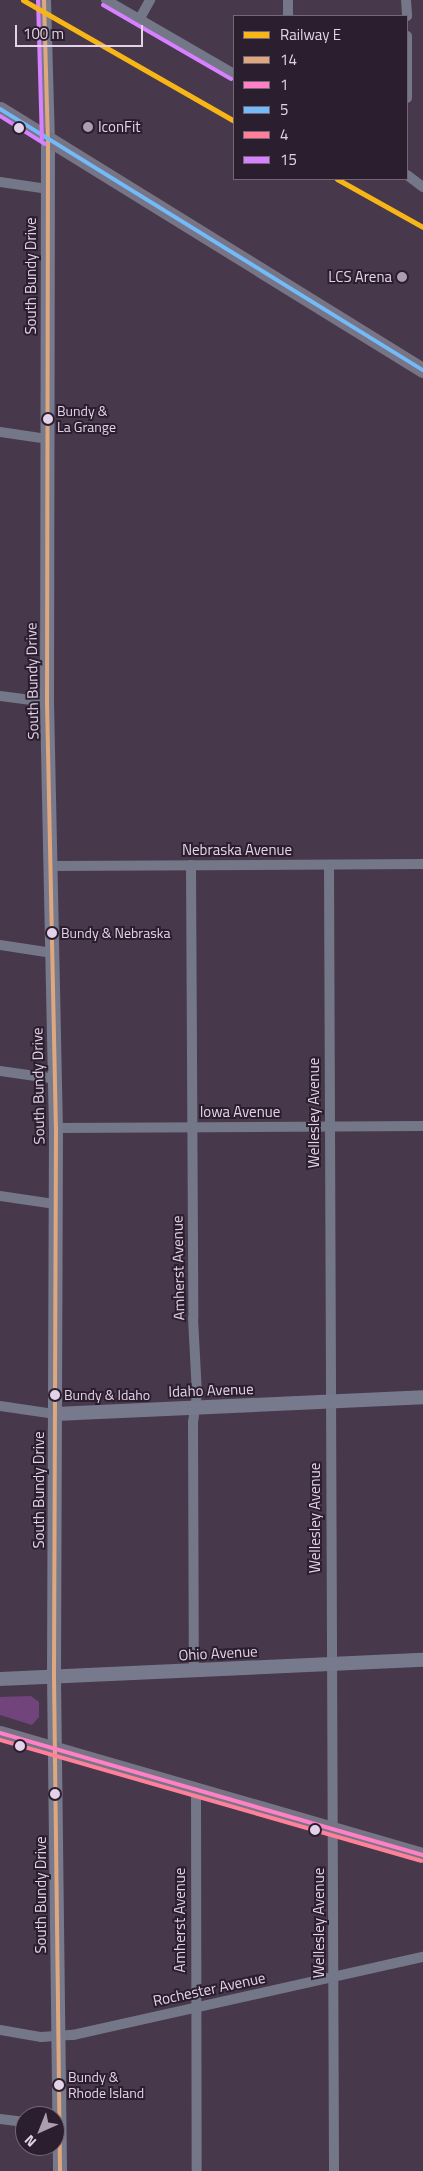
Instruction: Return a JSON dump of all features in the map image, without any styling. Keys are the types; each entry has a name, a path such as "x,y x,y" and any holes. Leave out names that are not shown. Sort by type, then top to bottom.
{"main road":[{"name":"South Bundy Drive","path":"44,0 48,139 47,702 56,1079 54,1677 57,1749 57,2106"},
{"path":"0,109 423,370"},
{"name":"Idaho Avenue","path":"55,1414 423,1397"},
{"name":"Ohio Avenue","path":"0,1680 423,1660"},
{"path":"0,1733 423,1855"},
{"name":"South Bundy Drive","path":"59,2156 60,2171"}],"street":[{"path":"106,0 233,73"},
{"path":"139,20 150,0"},
{"path":"288,0 288,15"},
{"path":"406,0 406,15"},
{"path":"408,177 423,187"},
{"path":"0,182 48,188"},
{"path":"0,432 48,439"},
{"path":"0,696 47,702"},
{"name":"Nebraska Avenue","path":"51,866 423,864"},
{"name":"Amherst Avenue","path":"191,865 191,1127 195,1407 194,1670"},
{"name":"Wellesley Avenue","path":"329,865 329,1401 334,1829 334,2171"},
{"path":"0,945 52,953"},
{"path":"0,1071 56,1079"},
{"name":"Iowa Avenue","path":"56,1128 423,1126"},
{"path":"0,1196 55,1204"},
{"name":"Idaho Avenue","path":"0,1406 55,1414"},
{"name":"Amherst Avenue","path":"196,1789 197,2171"},
{"name":"Rochester Avenue","path":"0,2030 58,2037 423,1957"},
{"path":"0,2119 15,2121"}],"shaded area":[{"path":"31,1696 39,1702 39,1717 32,1725 0,1715 0,1697"}],"rail line":[{"name":"E","path":"23,0 233,120"},
{"name":"E","path":"339,180 423,227"}],"transit line":[{"name":"15","path":"38,0 42,139"},
{"name":"14","path":"44,0 48,139 47,702 56,1128 54,1677 60,2171"},
{"name":"15","path":"103,5 231,79"},
{"name":"5","path":"0,109 423,370"},
{"name":"15","path":"0,116 45,144"},
{"name":"1","path":"0,1733 423,1855"},
{"name":"4","path":"0,1740 421,1861"}],"place":[{"name":"IconFit","path":"88,127"},
{"name":"LCS Arena","path":"402,277"},
{"name":"Bundy & La Grange","path":"48,419"},
{"name":"Bundy & Nebraska","path":"52,933"},
{"name":"Bundy & Idaho","path":"55,1395"},
{"name":"Bundy & Rhode Island","path":"59,2085"}]}
